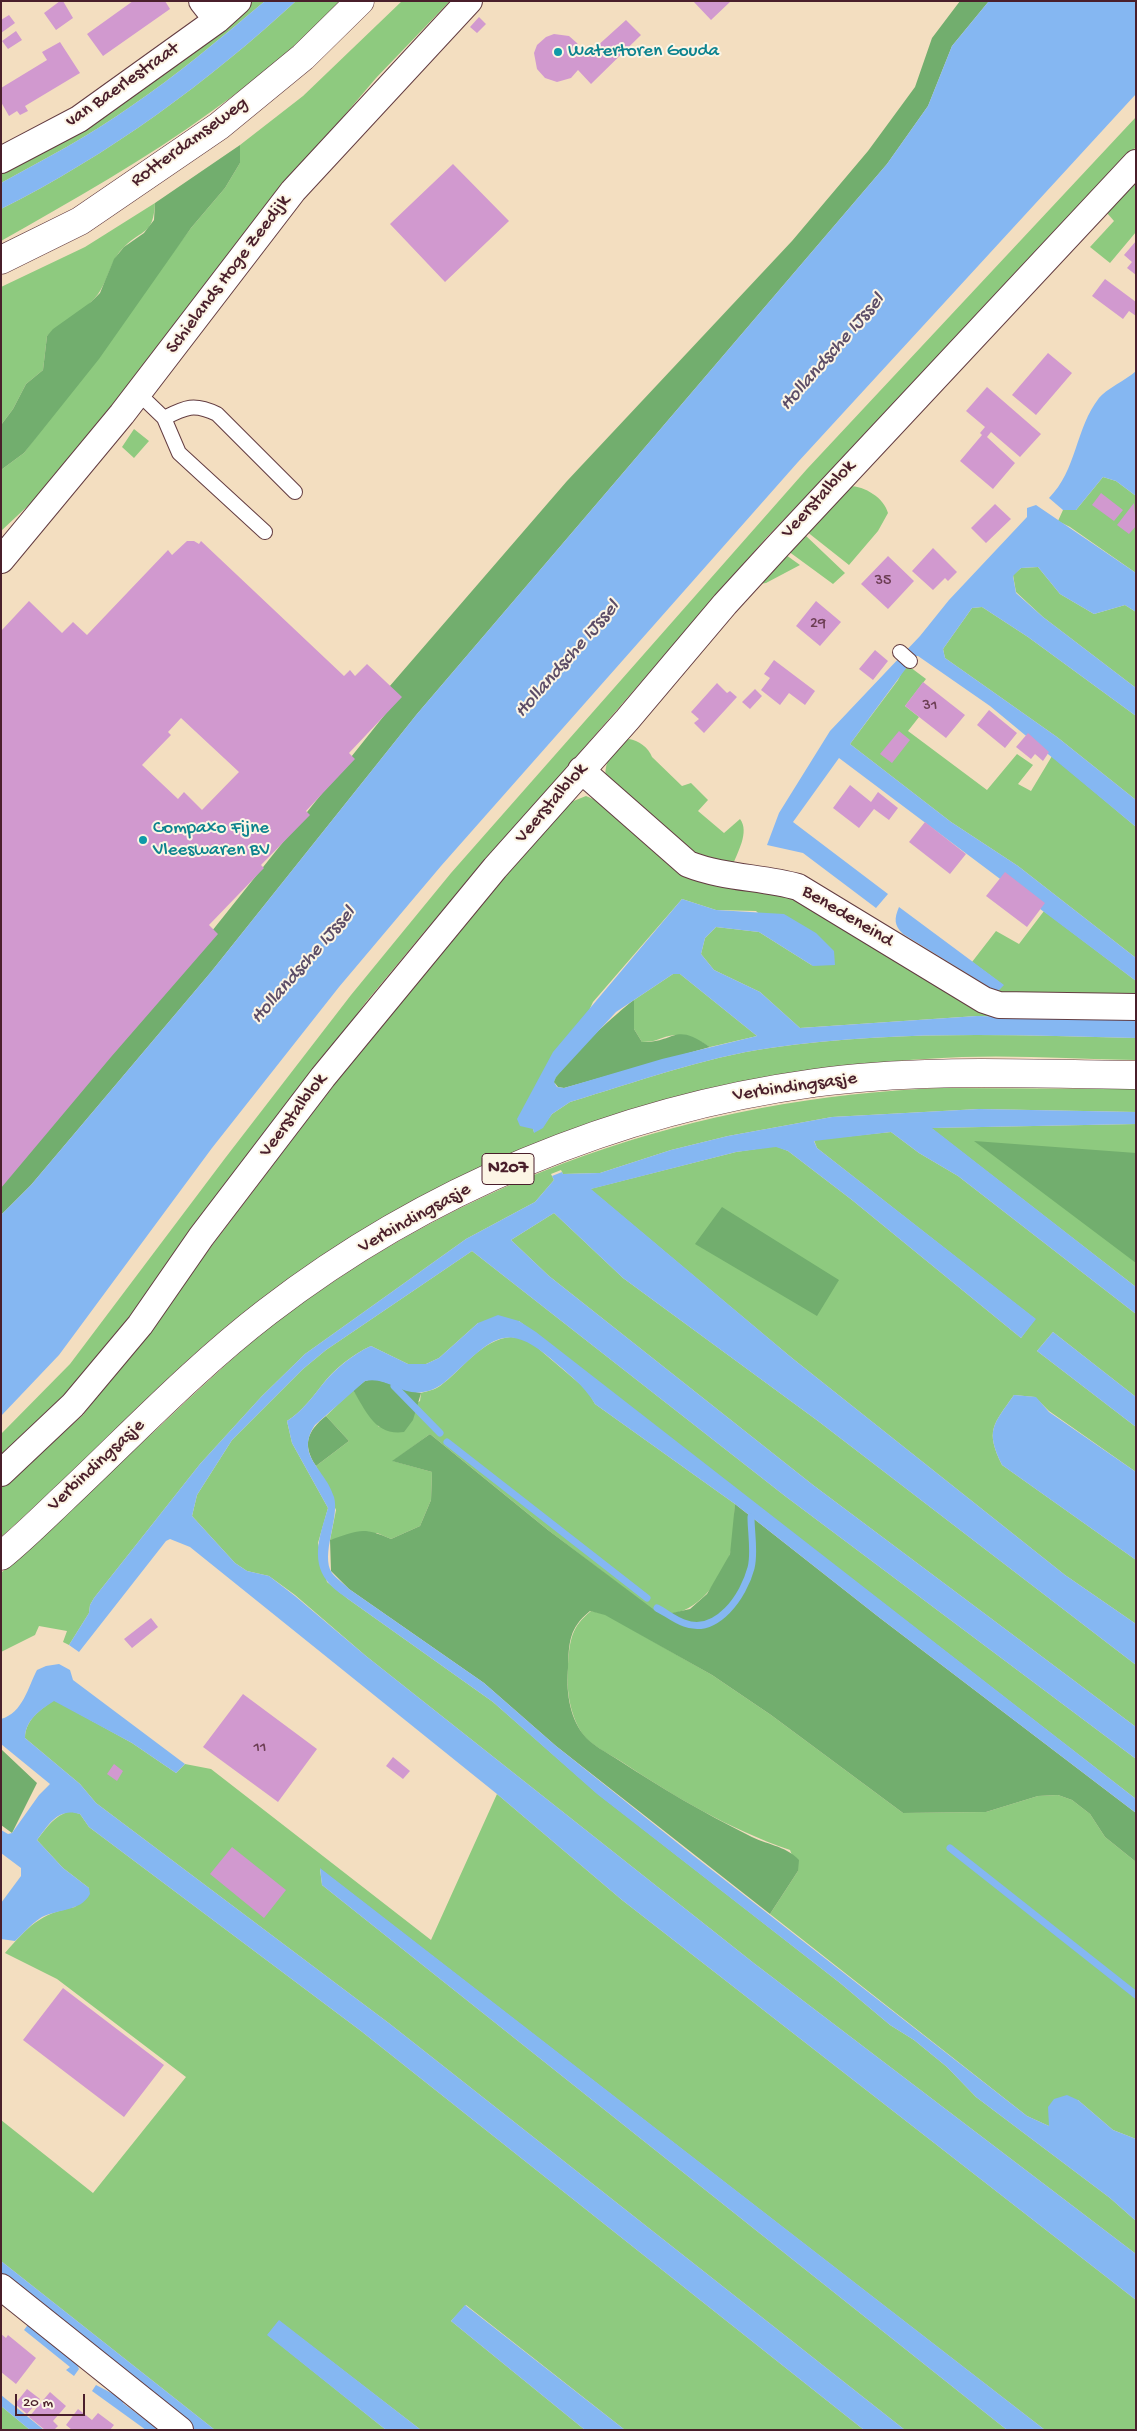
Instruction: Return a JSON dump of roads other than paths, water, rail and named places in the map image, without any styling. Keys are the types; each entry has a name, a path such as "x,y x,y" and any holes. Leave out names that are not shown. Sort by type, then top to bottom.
{"main road":[{"name":"Rotterdamseweg","path":"1,260 80,221 219,126 303,58 360,1"},
{"name":"Verbindingsasje","path":"1,1556 208,1361 267,1312 352,1254 428,1209 505,1170 573,1143 656,1116 730,1097 815,1083 890,1076 976,1073 1136,1075"}],"street":[{"name":"van Baerlestraat","path":"1,160 79,119 210,11 238,1"},
{"name":"Schielands Hoge Zeedijk","path":"1,560 138,393 293,191 469,1"},
{"name":"Veerstalblok","path":"1,1473 73,1405 140,1325 202,1237 323,1077 495,868 778,546 1136,163"},
{"name":"Benedeneind","path":"581,770 688,864 703,870 769,880 798,887 984,1000 999,1005 1136,1007"},
{"path":"1,2287 180,2430"}],"lane":[{"path":"138,393 164,418 179,453 265,532"},
{"path":"164,418 184,408 202,406 217,414 295,492"}],"water":[{"path":"265,1 296,1 228,60 156,115 80,165 1,209 1,183 83,137 130,107 182,69"},
{"name":"Hollandsche IJssel","path":"989,1 1136,1 1136,94 798,462 441,866 339,987 212,1148 59,1355 1,1416 1,1215 31,1185 211,972 417,714 887,164 928,106 952,46"},
{"path":"1136,371 1136,496 1116,481 1103,477 1076,510 1063,510 1049,498 1065,475 1091,410 1102,395"},
{"path":"1036,505 1136,573 1136,612 1125,605 1094,614 1060,594 1038,567 1021,568 1013,576 1016,593 1043,617 1136,688 1136,716 1028,637 982,607 972,608 943,649 945,658 1057,737 1136,800 1136,827 990,706 918,656 912,656 906,664 907,667 850,744 951,822 1018,866 1136,958 1136,981 839,758 793,822 888,894 876,908 803,853 767,845 779,813 830,731 920,636 949,600 1027,517 1027,508"},
{"path":"682,899 716,910 784,914 816,933 834,951 835,965 813,966 759,932 716,927 705,938 701,954 714,970 760,992 800,1028 977,1016 1136,1020 1136,1038 998,1035 907,1036 816,1042 745,1052 669,1071 570,1102 552,1114 543,1128 534,1133 533,1129 520,1126 517,1119 553,1052","holes":["673,974 680,974 757,1036 662,1059 564,1088 557,1087 554,1082 556,1077 616,1012"]},
{"path":"899,907 1004,985 997,992 903,934 896,922"},
{"path":"979,1109 1136,1112 1136,1124 932,1128 1136,1287 1136,1314 958,1176 919,1153 891,1132 814,1141 817,1148 1036,1319 1021,1338 852,1200 788,1151 776,1147 736,1152 591,1189 792,1358 1065,1575 1136,1624 1136,1665 818,1421 623,1278 554,1213 511,1240 549,1276 813,1485 1136,1727 1136,1759 785,1496 472,1251 326,1350 303,1369 232,1440 197,1495 192,1516 235,1563 247,1571 269,1576 366,1656 755,1964 1136,2254 1136,2300 622,1900 497,1794 190,1547 170,1539 166,1541 79,1652 69,1645 89,1613 90,1605 94,1598 200,1464 262,1396 305,1354 466,1239 535,1202 554,1180 552,1176 562,1172 563,1174 600,1173 671,1150 728,1136 832,1117"},
{"path":"498,1315 519,1321 536,1332 1136,1799 1136,1813 880,1618 735,1504 595,1404 586,1391 569,1374 535,1347 522,1340 500,1339 490,1344 479,1351 444,1382 428,1391 408,1391 380,1381 365,1381 315,1425 309,1436 310,1454 334,1497 335,1515 328,1556 332,1573 349,1589 484,1683 556,1746 685,1849 1027,2116 1049,2126 1048,2107 1054,2099 1067,2095 1078,2100 1113,2130 1136,2139 1136,2221 1110,2198 976,2097 947,2067 914,2040 890,2025 840,1983 597,1794 493,1702 342,1595 327,1581 319,1564 318,1545 328,1508 292,1443 287,1421 302,1409 338,1368 364,1349 371,1346 408,1364 426,1364 439,1358 478,1323"},
{"path":"1053,1332 1136,1397 1136,1427 1037,1351"},
{"path":"1014,1395 1036,1397 1049,1412 1136,1472 1136,1560 1002,1465 994,1444 994,1428 996,1421"},
{"path":"59,1664 70,1670 73,1680 185,1764 176,1773 132,1743 54,1701 30,1721 25,1738 80,1784 96,1803 390,2024 905,2430 864,2430 361,2031 89,1827 80,1814 72,1812 55,1818 37,1840 63,1868 89,1888 90,1894 86,1900 74,1907 39,1919 15,1941 1,1939 1,1903 21,1876 21,1868 1,1853 1,1830 8,1834 12,1833 39,1795 50,1784 1,1744 1,1719 15,1711 20,1705 37,1670"},
{"path":"320,1868 1045,2430 1007,2430 322,1885"},
{"path":"1,2261 215,2430 195,2430 1,2275"},
{"path":"465,2305 625,2430 585,2430 451,2321"},
{"path":"279,2320 421,2430 386,2430 267,2335"},
{"path":"30,2322 75,2360 79,2369 74,2376 66,2370 70,2367 24,2330"},
{"path":"96,2385 123,2399 123,2403 159,2430 146,2430 92,2391"},
{"path":"1,2395 44,2430 30,2430 1,2406"}],"waterway":[{"path":"394,1386 440,1433"},
{"path":"447,1442 647,1598"},
{"path":"657,1608 681,1622 696,1625 707,1624 727,1610 742,1590 751,1568 753,1549 751,1517"},
{"path":"950,1848 1136,1995"}],"place":[{"name":"Watertoren Gouda","path":"558,52"},
{"name":"Compaxo Fijne Vleeswaren BV","path":"143,840"}]}
